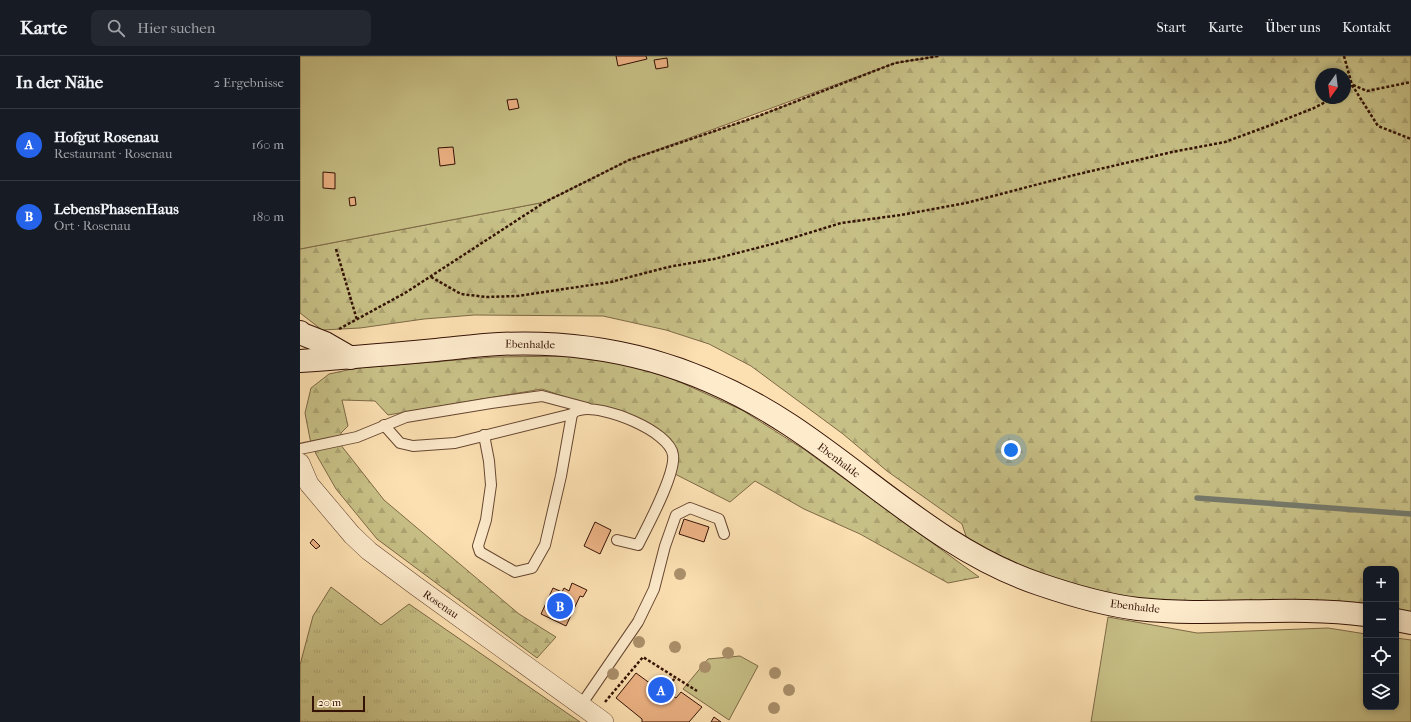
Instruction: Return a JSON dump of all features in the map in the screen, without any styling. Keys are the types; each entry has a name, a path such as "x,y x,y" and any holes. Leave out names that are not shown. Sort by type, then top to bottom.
{"street":[{"path":"300,332 325,343 351,358"},
{"name":"Ebenhalde","path":"300,361 351,358 498,344 562,345 633,355 702,377 755,404 811,440 946,538 994,566 1035,583 1094,600 1136,608 1173,611 1313,611 1346,612 1363,615"},
{"name":"Rosenau","path":"300,463 305,484 352,535 379,559 593,714"},
{"path":"1399,620 1411,622"}],"lane":[{"path":"300,449 357,437 406,417 542,396 624,417 638,423 663,440 670,447 673,455 673,463 666,486 638,545 617,540"},
{"path":"384,425 400,443 413,446 455,443 572,414 579,410 589,409"},
{"path":"484,435 489,461 491,485 486,520 478,546 480,552 515,572 532,568 545,545 561,476 572,414"},
{"path":"593,714 654,589 665,546 676,515 690,508 708,514 719,519 724,534"}],"path":[{"path":"336,249 356,320 431,277 545,202 629,160 756,117 895,63 939,56"},
{"path":"1344,56 1352,85 1378,126 1411,140"},
{"path":"1352,85 1367,91 1411,82"},
{"path":"431,277 461,294 486,297 518,296 611,282 668,267 714,259 776,243 841,223 901,215 966,203 1066,177 1224,142 1271,125 1322,104"},
{"path":"593,714 643,657 697,691"},
{"path":"663,693 675,678"}],"green space":[{"path":"300,56 939,56 895,63 629,160 545,202 300,249"},
{"path":"939,56 1411,56 1411,623 1399,621 1399,566 1363,566 1363,615 1152,610 972,554 962,524 887,471 843,434 751,366 709,344 666,330 603,316 474,315 424,319 360,328 322,330 300,313 300,249 545,202 629,160 756,117 895,63"},
{"path":"571,356 622,362 671,378 742,410 805,450 979,577 948,583 860,534 804,509 755,481 730,502 671,472 670,447 624,417 542,389 388,415 375,401 342,400 348,426 341,433 340,444 384,500 519,614 556,637 537,658 377,539 336,489 316,454 310,439 305,413 311,388 329,374 357,368 494,357"},
{"path":"331,587 381,625 409,604 580,722 300,722 300,665 313,616"},
{"path":"1108,617 1197,633 1328,628 1363,634 1363,710 1399,710 1399,638 1411,640 1411,722 1091,722"},
{"path":"740,656 758,666 729,720 683,689 708,659"}],"building":[{"path":"616,56 646,56 647,59 618,66"},
{"path":"667,58 668,67 656,69 654,60"},
{"path":"517,99 519,108 509,110 507,100"},
{"path":"453,147 455,164 440,166 438,148"},
{"path":"323,172 335,173 335,189 323,188"},
{"path":"355,197 356,205 350,206 349,198"},
{"path":"684,519 709,527 704,542 679,534"},
{"path":"595,522 611,530 600,554 584,546"},
{"path":"313,539 320,546 316,549 310,543"},
{"path":"572,583 587,590 583,597 580,596 566,626 541,614 553,588 562,592 564,588 569,591"},
{"path":"636,673 666,695 667,692 676,698 681,692 702,707 689,722 642,722 642,719 616,698"},
{"path":"714,717 721,722 711,722"}],"waterway":[{"path":"1197,498 1411,514"}],"place":[{"name":"LebensPhasenHaus","path":"560,606"},
{"name":"Hofgut Rosenau","path":"661,690"}]}
